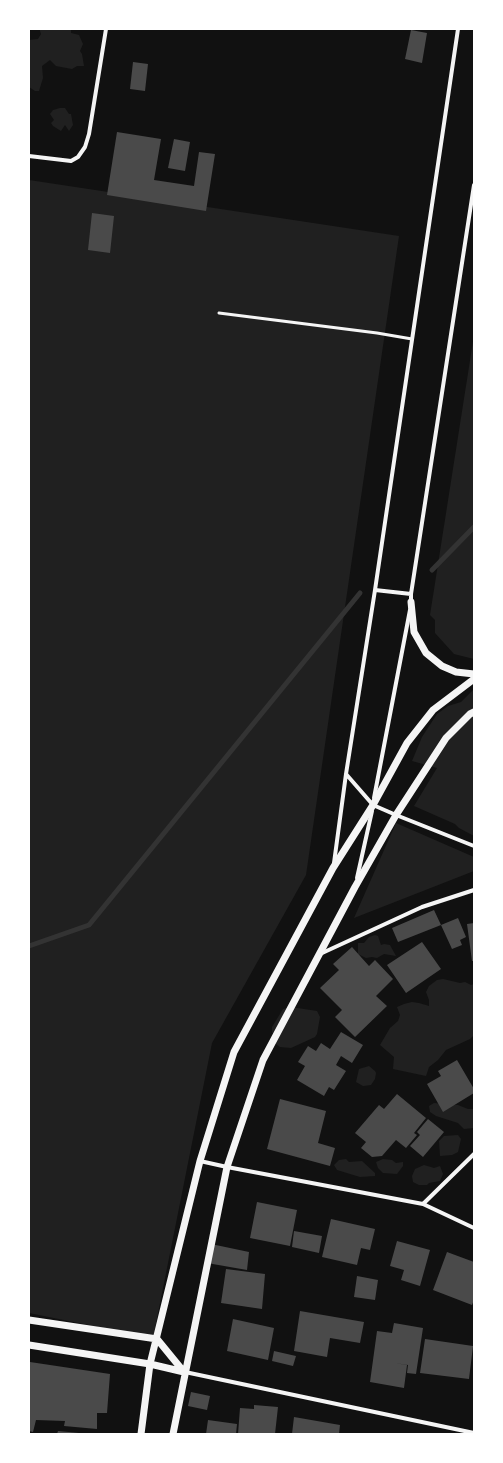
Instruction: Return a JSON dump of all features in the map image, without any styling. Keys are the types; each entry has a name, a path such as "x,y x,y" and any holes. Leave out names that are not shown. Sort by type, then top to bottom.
{"street":[{"path":"29,156 71,161 78,157 85,148 89,134 106,29"},
{"path":"334,868 346,774 375,590 458,29"},
{"path":"474,185 411,594 414,632 426,653 442,666 456,672 474,674"},
{"path":"375,590 411,594"},
{"path":"355,887 373,805 411,602"},
{"path":"141,1434 150,1364 200,1161 234,1052 334,868 373,805 407,744 432,710 474,679"},
{"path":"173,1434 184,1372 227,1167 264,1060 355,887 396,815 446,738 470,714 474,712"},
{"path":"346,774 373,805 474,846"},
{"path":"319,954 422,907 474,890"},
{"path":"423,1204 474,1154"},
{"path":"200,1161 423,1204 474,1228"},
{"path":"29,1320 157,1340 184,1372"},
{"path":"29,1345 150,1364 474,1433"}],"lane":[{"path":"219,314 378,333 412,339"}],"shaded area":[{"path":"40,29 71,29 71,33 79,35 83,44 80,51 84,66 77,66 72,69 56,66 50,60 42,66 43,78 39,91 35,91 29,87 29,40 38,39 41,34"},
{"path":"65,108 69,114 71,114 73,125 69,131 65,125 61,131 51,123 54,120 50,114 53,110"},
{"path":"29,180 399,236 306,875 212,1043 153,1338 29,1313"},
{"path":"474,335 474,659 454,654 435,633 435,620 430,615"},
{"path":"474,689 474,836 459,828 455,824 414,806 437,768 412,761 422,737 437,714 448,706 461,702"},
{"path":"396,823 474,857 474,871 354,918"},
{"path":"375,935 378,936 381,945 390,945 396,956 384,954 377,958 366,958 358,954 358,943 364,943 369,937"},
{"path":"443,979 460,983 465,982 471,985 474,984 474,1035 470,1039 446,1050 438,1060 429,1067 426,1076 393,1069 394,1057 380,1045 390,1028 398,1021 400,1015 397,1007 412,1002 429,1006 429,1000 426,992 429,986 437,980"},
{"path":"291,1007 317,1011 320,1017 317,1034 315,1037 291,1048 280,1047 276,1044 272,1027 283,1009"},
{"path":"369,1066 376,1073 375,1079 371,1085 363,1086 356,1082 359,1069"},
{"path":"434,1103 458,1105 468,1109 474,1109 474,1128 464,1129 458,1123 436,1116 430,1112 429,1106"},
{"path":"458,1135 461,1139 458,1152 452,1155 440,1156 439,1141 444,1136"},
{"path":"346,1159 349,1162 362,1161 375,1173 375,1176 360,1177 337,1170 334,1165 339,1160"},
{"path":"383,1159 392,1160 396,1163 403,1162 403,1166 397,1174 383,1173 378,1168 376,1162"},
{"path":"424,1165 434,1168 440,1166 443,1174 440,1181 429,1183 427,1185 419,1185 413,1182 412,1176 415,1169"}],"building":[{"path":"411,30 427,33 422,63 405,59"},
{"path":"133,62 148,64 145,91 130,89"},
{"path":"117,132 161,139 154,180 194,186 199,152 215,154 206,211 107,195"},
{"path":"174,139 190,142 185,171 168,168"},
{"path":"92,213 114,216 110,253 88,250"},
{"path":"434,910 441,925 398,942 392,928"},
{"path":"458,918 466,937 460,940 462,945 452,949 441,925"},
{"path":"474,923 474,961 472,961 467,924"},
{"path":"422,942 441,969 406,993 387,965"},
{"path":"352,947 369,966 375,960 393,979 376,996 387,1006 355,1037 335,1017 342,1010 320,988 339,970 333,964"},
{"path":"341,1032 363,1045 352,1063 341,1056 336,1065 346,1071 334,1090 329,1087 324,1096 297,1080 305,1066 298,1062 308,1046 316,1051 321,1043 330,1049"},
{"path":"457,1060 474,1089 474,1093 443,1112 427,1084 441,1076 438,1071"},
{"path":"397,1094 426,1118 414,1133 417,1135 406,1148 396,1140 382,1156 372,1157 361,1148 366,1142 355,1133 379,1105 384,1109"},
{"path":"280,1099 326,1111 318,1143 335,1148 330,1166 267,1149"},
{"path":"428,1119 444,1132 423,1157 410,1146 420,1135 417,1132"},
{"path":"257,1202 297,1210 290,1246 250,1238"},
{"path":"331,1219 375,1229 370,1250 361,1248 357,1265 322,1257"},
{"path":"294,1231 322,1236 319,1253 292,1247"},
{"path":"397,1241 430,1250 420,1286 401,1280 404,1270 390,1266"},
{"path":"211,1244 249,1252 247,1270 207,1263"},
{"path":"447,1252 474,1262 474,1300 472,1305 433,1290"},
{"path":"226,1269 265,1274 262,1309 221,1303"},
{"path":"357,1276 378,1280 375,1300 354,1297"},
{"path":"300,1311 364,1322 360,1343 330,1338 327,1357 294,1351"},
{"path":"233,1319 274,1328 268,1360 227,1351"},
{"path":"394,1323 423,1328 416,1374 407,1373 408,1365 394,1363 407,1365 404,1388 370,1382 377,1331 392,1333"},
{"path":"425,1339 473,1346 469,1379 420,1373"},
{"path":"274,1351 296,1356 293,1366 272,1361"},
{"path":"30,1362 110,1374 107,1413 97,1413 97,1429 64,1426 65,1421 36,1420 33,1432 29,1431"},
{"path":"191,1392 210,1396 207,1410 188,1406"},
{"path":"254,1405 278,1407 275,1434 238,1434 240,1408 254,1409"},
{"path":"294,1417 340,1425 339,1434 292,1434"},
{"path":"208,1420 237,1424 236,1434 206,1434"},
{"path":"58,1431 79,1433 79,1434 57,1434"}],"waterway":[{"path":"432,570 474,527"},
{"path":"29,946 89,925 360,593"}]}
